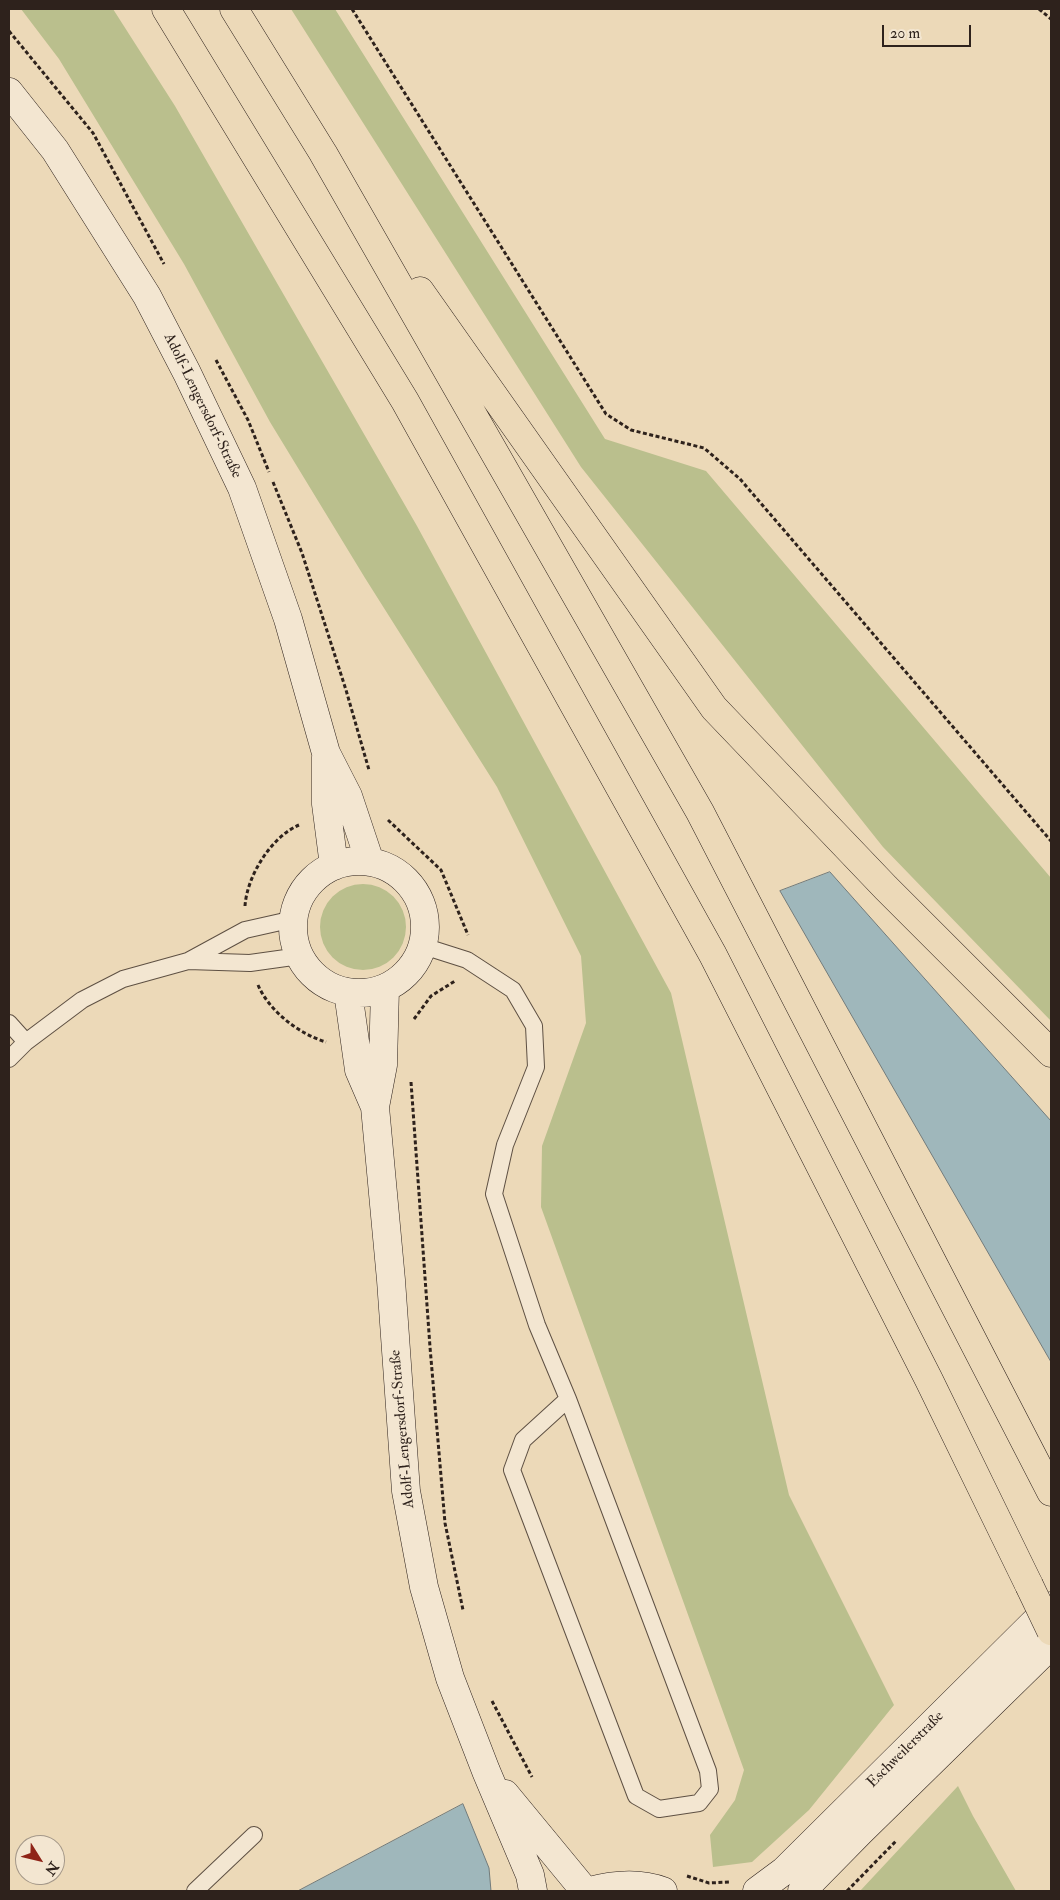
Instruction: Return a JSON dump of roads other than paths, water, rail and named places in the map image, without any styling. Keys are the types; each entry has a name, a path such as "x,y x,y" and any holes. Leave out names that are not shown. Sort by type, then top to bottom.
{"highway":[{"path":"166,9 405,401 713,955 929,1380 1051,1631"},
{"path":"234,9 323,153 700,812 1051,1492"},
{"path":"323,153 714,708 886,888 1051,1053"}],"street":[{"name":"Adolf-Lengersdorf-Straße","path":"9,92 55,150 147,296 187,373 242,488 288,619 326,753 348,796 370,862"},
{"name":"Adolf-Lengersdorf-Straße","path":"326,753 326,804 334,866"},
{"path":"352,861 370,862 391,869 409,883 421,902 426,924 423,946 415,964 402,978 386,988 367,993 348,992 333,988 319,980 308,969 300,956 294,938 294,919 298,902 307,887 320,875 334,866 352,861"},
{"name":"Adolf-Lengersdorf-Straße","path":"386,988 382,1065 376,1107 406,1491 424,1587 450,1678 486,1772 530,1875 533,1891"},
{"name":"Adolf-Lengersdorf-Straße","path":"348,992 360,1070 376,1107"},
{"name":"Eschweilerstraße","path":"746,1886 784,1871 1051,1606"},
{"name":"Eschweilerstraße","path":"802,1891 1051,1645"},
{"name":"Adolf-Lengersdorf-Straße","path":"486,1772 585,1891"},
{"path":"590,1891 620,1885 672,1883"}],"lane":[{"path":"9,1059 26,1042 82,1000 123,979 188,961 245,930 294,919"},
{"path":"423,946 467,960 513,990 534,1026 536,1067 505,1145 494,1194 537,1325 568,1399 708,1770 710,1790 699,1803 659,1809 636,1796 512,1470 523,1440 568,1399"},
{"path":"188,961 250,963 300,956"},
{"path":"9,1023 26,1042"},
{"path":"195,1891 254,1834"}],"water":[{"path":"830,872 1051,1121 1051,1362 780,891"},
{"path":"463,1804 489,1868 491,1891 298,1891"}]}
